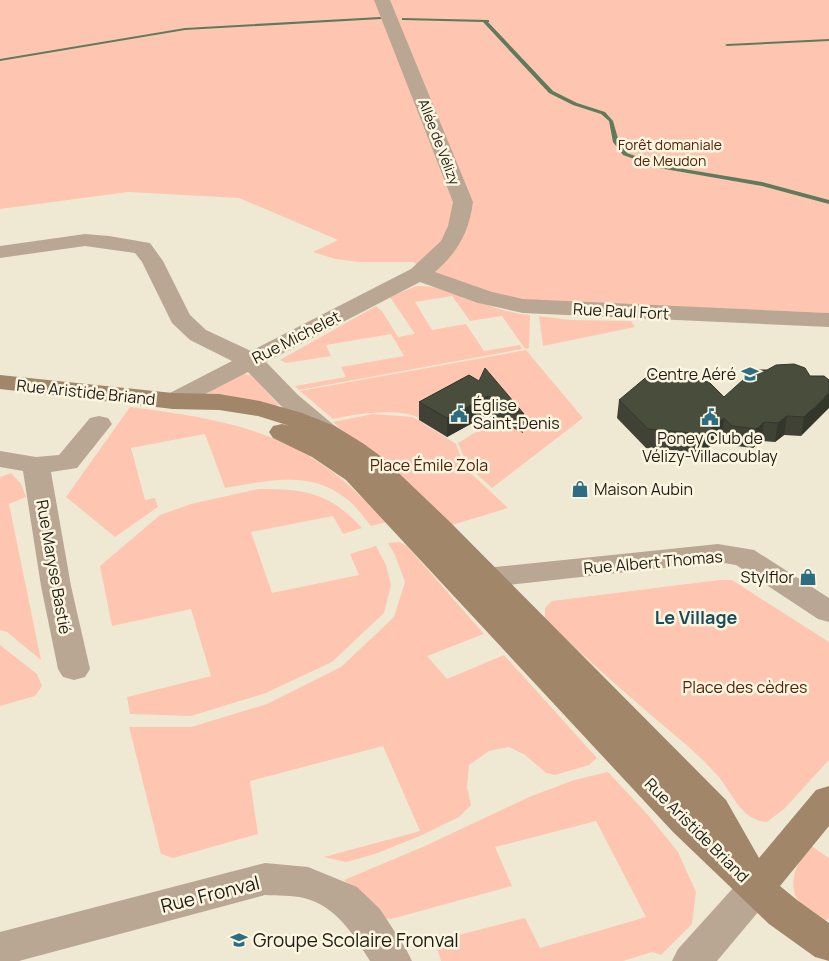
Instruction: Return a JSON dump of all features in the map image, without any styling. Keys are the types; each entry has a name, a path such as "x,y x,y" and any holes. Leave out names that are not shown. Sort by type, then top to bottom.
{"street":[{"name":"Allée de Vélizy","path":"382,0 463,202 461,219 452,243 419,274"},
{"path":"0,252 85,240 142,248 152,261 180,318 198,335 250,360 289,400 326,432"},
{"name":"Rue Paul Fort","path":"419,274 486,298 523,306 829,320"},
{"name":"Rue Michelet","path":"173,401 419,274"},
{"name":"Rue Aristide Briand","path":"0,382 173,401 204,401 260,409 293,418 326,432 373,464 686,822 783,912 829,945"},
{"name":"Rue Aristide Briand","path":"173,401 234,415 277,430 321,451 356,474 476,583"},
{"path":"0,459 36,465 67,462 99,424"},
{"name":"Rue Maryse Bastié","path":"36,465 56,586 74,669"},
{"name":"Rue Albert Thomas","path":"476,583 718,553 744,557 829,612"},
{"path":"692,961 829,800"},
{"name":"Rue Fronval","path":"0,949 264,880 308,883 343,898 366,921 392,961"}],"green space":[{"name":"Forêt domaniale de Meudon","path":"0,0 829,0 829,313 539,301 492,294 429,272 413,262 359,262 335,259 313,252 338,240 239,198 128,192 0,209"},
{"path":"416,286 443,289 501,309 530,315 529,348 525,349 502,316 470,321 452,296 415,302 432,330 466,324 484,351 520,345 522,349 299,390 295,386 346,377 341,367 404,356 391,334 326,345 331,356 286,363 280,360 376,306 382,311 398,337 415,334 390,297"},
{"path":"539,316 570,320 631,321 635,327 543,346"},
{"path":"526,350 583,418 492,488 468,466 458,443 508,412 467,392 419,418 389,412 352,415 333,419 300,391"},
{"path":"243,374 251,375 279,405 207,394 212,389"},
{"path":"130,407 207,419 257,432 281,442 305,453 343,480 386,522 371,526 351,503 334,490 319,484 289,480 225,488 205,434 131,448 145,500 155,498 158,507 115,537 66,497"},
{"name":"Place Émile Zola","path":"373,414 413,417 456,444 464,467 508,508 449,526 333,422"},
{"path":"11,473 21,484 26,497 9,504 41,660 7,632 0,630 0,477"},
{"path":"258,489 289,490 315,495 338,507 362,528 343,534 333,516 251,532 272,593 359,575 350,554 376,546 386,565 391,585 384,613 332,662 266,693 191,716 130,714 127,697 211,676 191,609 112,626 100,566 160,515 191,504"},
{"path":"399,542 407,546 484,634 427,656 447,679 504,655 597,758 589,765 555,775 546,773 525,755 509,747 489,751 469,765 467,787 471,805 459,817 420,836 375,854 346,862 324,857 420,831 383,746 250,781 258,834 173,858 161,854 129,727 191,727 267,704 341,667 394,617 405,582 395,555 388,543"},
{"name":"Place des cèdres","path":"719,580 732,580 829,642 829,760 784,809 767,822 758,820 744,811 723,782 700,757 606,676 545,619 545,608 552,601"},
{"path":"0,645 37,674 42,686 35,696 0,706"},
{"path":"608,772 648,815 678,852 696,892 692,924 661,955 652,952 623,961 441,961 436,945 451,937 525,918 540,948 646,917 596,821 495,847 512,886 391,919 383,918 344,880 425,846 529,797 574,780"},
{"path":"810,845 829,858 829,918 822,924 807,911 795,894 795,872 801,858"}],"building":[{"path":"794,364 805,368 810,376 824,376 829,380 829,393 804,417 787,416 778,423 764,422 757,429 732,426 724,418 705,434 648,429 619,400 650,374 709,382 724,397 754,370 767,370 776,365"},
{"path":"485,368 524,414 488,396 447,418 419,402 469,375 479,381"}],"waterway":[{"path":"0,60 185,29 380,18"},
{"path":"403,19 488,21"},
{"path":"485,22 551,92 575,104 603,113 611,121 616,142 625,154 659,166 762,184 829,202"},
{"path":"727,45 829,40"}],"place":[{"name":"Centre Aéré","path":"750,374"},
{"name":"Église Saint-Denis","path":"459,414"},
{"name":"Poney Club de Vélizy-Villacoublay","path":"710,417"},
{"name":"Maison Aubin","path":"580,489"},
{"name":"Stylflor","path":"808,577"},
{"name":"Groupe Scolaire Fronval","path":"239,940"}],"district":[{"name":"Le Village","path":"696,618"}]}
